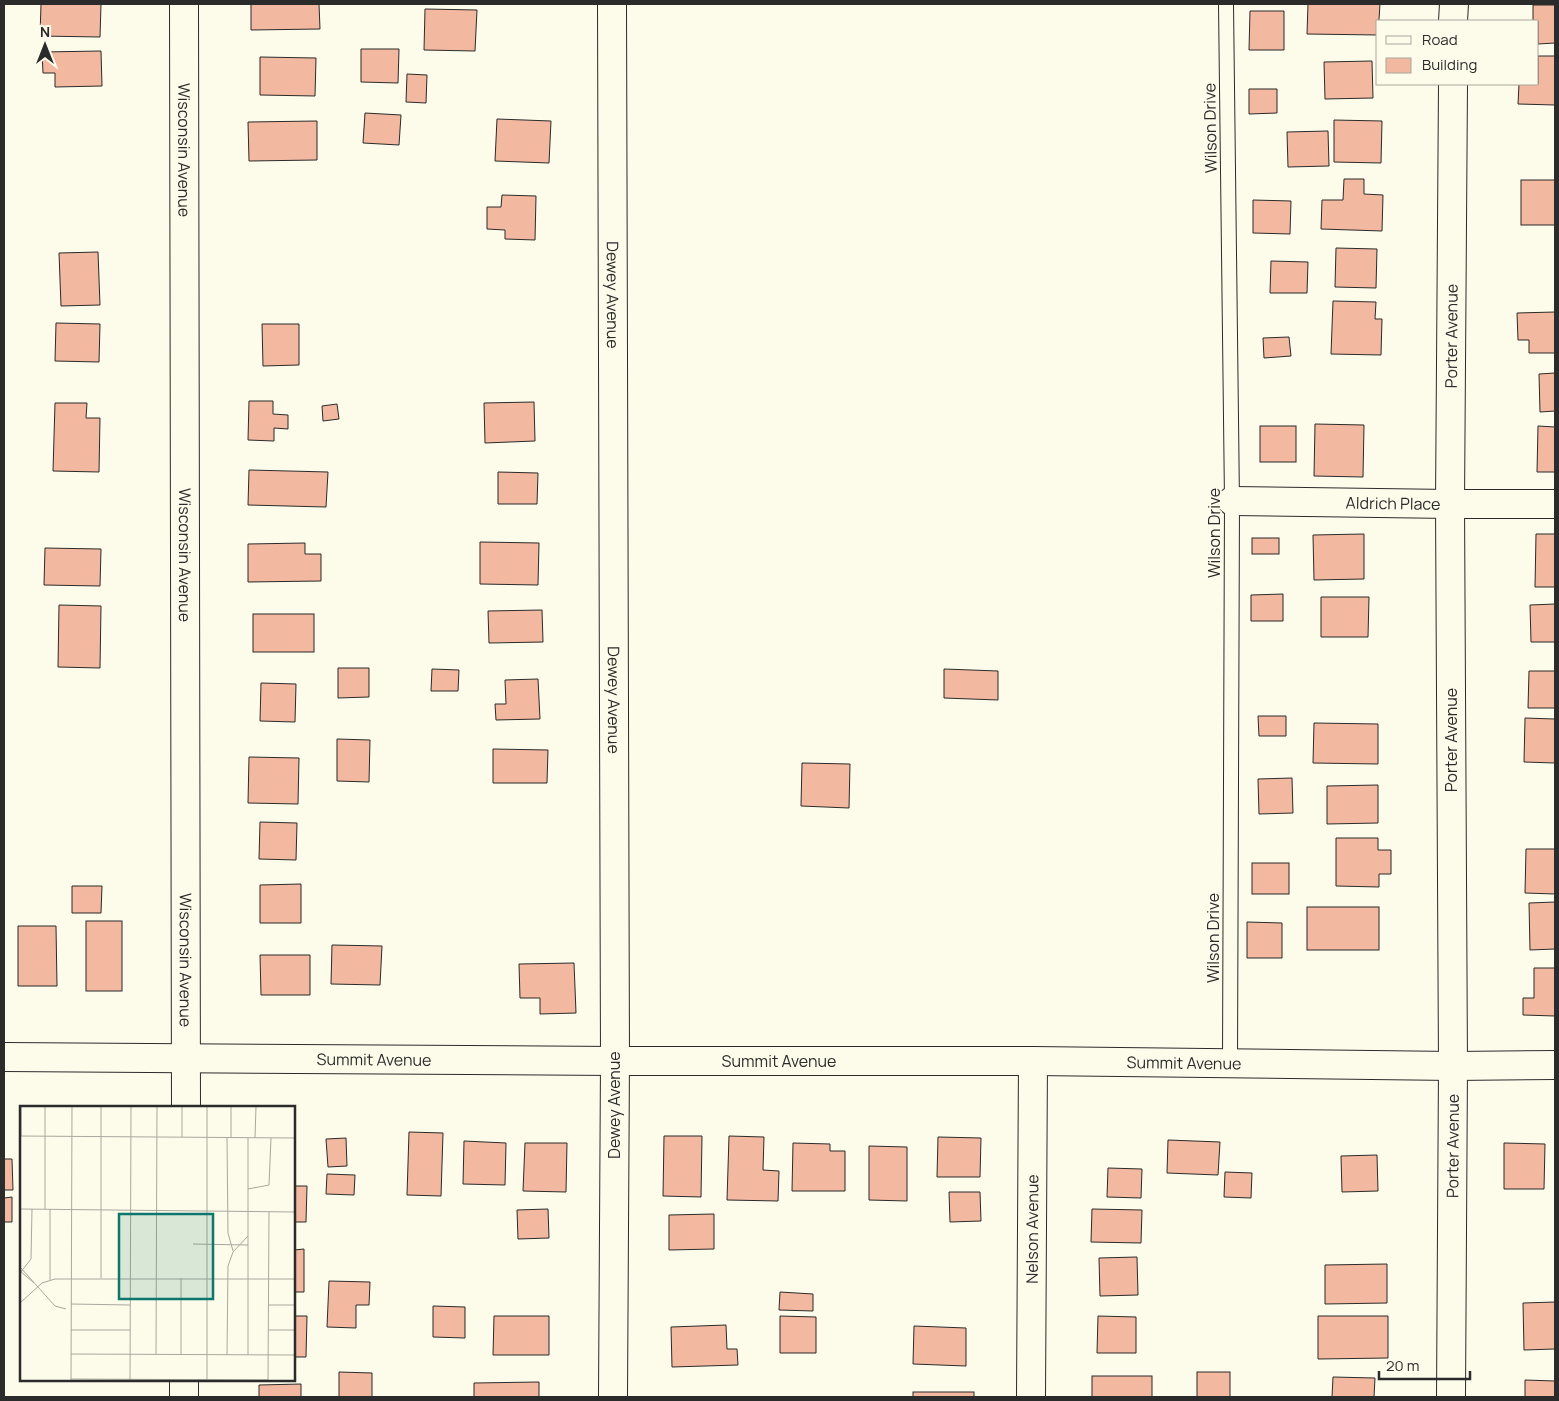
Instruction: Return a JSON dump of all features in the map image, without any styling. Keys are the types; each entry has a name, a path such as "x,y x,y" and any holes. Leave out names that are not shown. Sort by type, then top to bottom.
{"street":[{"name":"Wisconsin Avenue","path":"184,4 186,1106"},
{"name":"Dewey Avenue","path":"612,4 615,1061 613,1397"},
{"path":"1454,4 1454,20"},
{"name":"Porter Avenue","path":"1452,1397 1453,1066 1450,504 1453,85"},
{"name":"Aldrich Place","path":"1232,501 1555,504"},
{"name":"Summit Avenue","path":"4,1057 615,1061 1033,1061 1555,1066"},
{"name":"Nelson Avenue","path":"1031,1397 1033,1061"},
{"path":"184,1381 184,1397"}],"lane":[{"name":"Wilson Drive","path":"1226,4 1232,501 1230,1063"}],"building":[{"path":"41,4 101,4 100,37 40,36"},
{"path":"251,4 319,4 320,29 251,30"},
{"path":"1308,4 1380,4 1379,20 1376,20 1376,35 1307,34"},
{"path":"1533,5 1555,5 1555,43 1539,44 1539,20 1533,20"},
{"path":"425,9 477,10 475,51 424,50"},
{"path":"1250,11 1284,11 1284,50 1249,50"},
{"path":"361,49 399,49 398,83 361,82"},
{"path":"101,51 102,86 55,87 55,73 43,73 42,52"},
{"path":"1539,56 1555,56 1555,105 1518,104 1519,85 1539,85"},
{"path":"260,57 316,58 315,96 260,95"},
{"path":"1372,61 1373,98 1325,99 1324,62"},
{"path":"407,74 427,75 426,103 406,102"},
{"path":"1249,89 1277,89 1277,113 1249,114"},
{"path":"365,113 401,115 399,145 363,143"},
{"path":"497,119 551,121 549,163 495,161"},
{"path":"1334,120 1382,121 1381,163 1334,162"},
{"path":"317,121 317,160 249,161 248,122"},
{"path":"1328,131 1329,166 1288,167 1287,132"},
{"path":"1344,179 1364,179 1364,194 1383,195 1382,231 1321,229 1322,200 1343,200"},
{"path":"1521,180 1555,180 1555,225 1521,225"},
{"path":"502,195 536,196 535,240 505,239 505,230 487,229 487,207 501,207"},
{"path":"1253,200 1291,201 1290,234 1253,233"},
{"path":"1336,248 1377,249 1376,288 1335,287"},
{"path":"98,252 100,305 61,306 59,253"},
{"path":"1271,261 1308,262 1307,293 1270,293"},
{"path":"1333,301 1376,302 1375,319 1382,319 1381,355 1331,354"},
{"path":"1555,312 1555,353 1529,353 1529,340 1518,340 1517,313"},
{"path":"56,323 100,324 99,362 55,361"},
{"path":"262,324 299,324 299,365 263,366"},
{"path":"1289,337 1291,356 1264,358 1263,338"},
{"path":"1555,373 1555,411 1540,412 1539,374"},
{"path":"249,401 273,401 273,414 288,415 288,429 274,428 274,441 248,440"},
{"path":"534,402 535,441 485,443 484,403"},
{"path":"55,403 87,403 86,418 100,418 99,472 53,471"},
{"path":"337,404 339,419 323,421 322,406"},
{"path":"1315,424 1364,425 1363,477 1314,476"},
{"path":"1260,426 1296,426 1296,462 1260,462"},
{"path":"1538,426 1555,427 1555,472 1537,472"},
{"path":"249,470 328,472 326,507 248,505"},
{"path":"498,472 538,473 537,504 498,504"},
{"path":"1364,534 1364,579 1314,580 1313,535"},
{"path":"1536,534 1555,534 1555,587 1535,587"},
{"path":"1252,538 1279,538 1279,554 1252,554"},
{"path":"480,542 539,543 538,585 480,584"},
{"path":"305,543 305,554 321,554 321,581 248,582 248,544"},
{"path":"45,548 101,549 100,586 44,585"},
{"path":"1283,594 1283,621 1251,621 1251,595"},
{"path":"1321,597 1369,597 1368,637 1321,637"},
{"path":"1555,604 1555,642 1531,642 1530,605"},
{"path":"59,605 101,606 100,668 58,667"},
{"path":"542,610 543,642 489,643 488,611"},
{"path":"253,614 314,614 314,652 253,652"},
{"path":"338,668 369,668 369,697 338,698"},
{"path":"432,669 459,670 458,691 431,691"},
{"path":"944,669 998,671 998,700 944,698"},
{"path":"1529,671 1555,671 1555,708 1528,708"},
{"path":"538,679 540,719 496,720 495,704 506,704 505,680"},
{"path":"261,683 296,684 295,722 260,721"},
{"path":"1258,716 1286,716 1286,736 1259,736"},
{"path":"1525,718 1555,719 1555,763 1524,762"},
{"path":"1314,723 1378,724 1378,764 1313,763"},
{"path":"337,739 370,740 369,782 337,781"},
{"path":"493,749 548,750 547,783 493,783"},
{"path":"249,757 299,758 298,804 248,803"},
{"path":"802,763 850,764 849,808 801,806"},
{"path":"1292,778 1293,813 1259,814 1258,779"},
{"path":"1378,785 1378,823 1327,824 1327,786"},
{"path":"260,822 297,823 296,860 259,859"},
{"path":"1336,838 1378,838 1378,850 1391,850 1391,874 1379,874 1379,887 1336,886"},
{"path":"1526,849 1555,849 1555,894 1525,893"},
{"path":"1252,863 1289,863 1289,894 1252,894"},
{"path":"301,884 301,923 260,923 260,885"},
{"path":"72,886 102,886 101,913 72,913"},
{"path":"1555,902 1555,949 1530,950 1529,903"},
{"path":"1307,907 1379,907 1379,950 1307,950"},
{"path":"86,921 122,921 122,991 86,991"},
{"path":"1247,922 1282,923 1282,958 1247,958"},
{"path":"18,926 56,926 57,986 18,986"},
{"path":"332,945 382,946 380,985 331,984"},
{"path":"260,955 310,955 310,995 261,995"},
{"path":"574,963 576,1013 540,1014 540,998 520,998 519,964"},
{"path":"1534,968 1555,968 1555,1016 1523,1015 1523,998 1534,998"},
{"path":"409,1132 443,1133 441,1196 407,1195"},
{"path":"664,1136 702,1136 701,1197 663,1196"},
{"path":"729,1136 764,1137 763,1170 779,1171 778,1201 727,1200"},
{"path":"938,1137 981,1138 980,1177 937,1177"},
{"path":"346,1138 347,1166 328,1167 326,1139"},
{"path":"1168,1140 1220,1142 1218,1175 1167,1173"},
{"path":"464,1141 506,1143 505,1185 463,1184"},
{"path":"525,1143 567,1143 566,1192 523,1191"},
{"path":"793,1143 830,1144 830,1151 845,1151 845,1191 792,1191"},
{"path":"1504,1143 1545,1144 1544,1189 1504,1189"},
{"path":"869,1146 907,1147 907,1201 869,1200"},
{"path":"1377,1155 1378,1191 1342,1192 1341,1156"},
{"path":"4,1159 12,1159 13,1190 4,1190"},
{"path":"1108,1168 1142,1169 1141,1198 1107,1197"},
{"path":"1225,1172 1252,1173 1251,1198 1224,1197"},
{"path":"327,1174 355,1175 354,1195 326,1194"},
{"path":"295,1186 307,1186 306,1222 295,1222"},
{"path":"949,1192 980,1192 981,1221 950,1222"},
{"path":"12,1197 12,1222 4,1222 4,1198"},
{"path":"548,1209 549,1238 518,1239 517,1210"},
{"path":"1092,1209 1142,1210 1141,1243 1091,1242"},
{"path":"714,1214 714,1249 669,1250 669,1215"},
{"path":"304,1249 304,1292 295,1292 295,1250"},
{"path":"1137,1257 1138,1295 1100,1296 1099,1258"},
{"path":"1387,1264 1387,1303 1325,1304 1325,1265"},
{"path":"329,1281 370,1282 369,1305 356,1305 356,1328 327,1327"},
{"path":"780,1292 813,1294 813,1311 779,1310"},
{"path":"1555,1302 1555,1349 1524,1350 1523,1303"},
{"path":"433,1306 465,1307 465,1338 433,1337"},
{"path":"295,1316 307,1316 306,1357 295,1357"},
{"path":"494,1316 549,1316 549,1355 493,1355"},
{"path":"780,1316 816,1317 816,1353 780,1353"},
{"path":"1098,1316 1136,1317 1136,1353 1097,1353"},
{"path":"1318,1316 1388,1316 1388,1358 1318,1359"},
{"path":"726,1325 727,1349 737,1349 738,1365 672,1367 671,1327"},
{"path":"914,1326 966,1328 966,1366 913,1364"},
{"path":"339,1372 372,1373 372,1397 339,1397"},
{"path":"1197,1372 1230,1372 1230,1397 1197,1397"},
{"path":"1092,1376 1152,1376 1152,1397 1092,1397"},
{"path":"1333,1377 1375,1378 1374,1397 1332,1397"},
{"path":"1525,1380 1555,1381 1555,1397 1525,1397"},
{"path":"539,1382 539,1397 474,1397 474,1383"},
{"path":"301,1384 301,1397 259,1397 259,1385"},
{"path":"913,1392 974,1392 974,1397 913,1397"}]}
